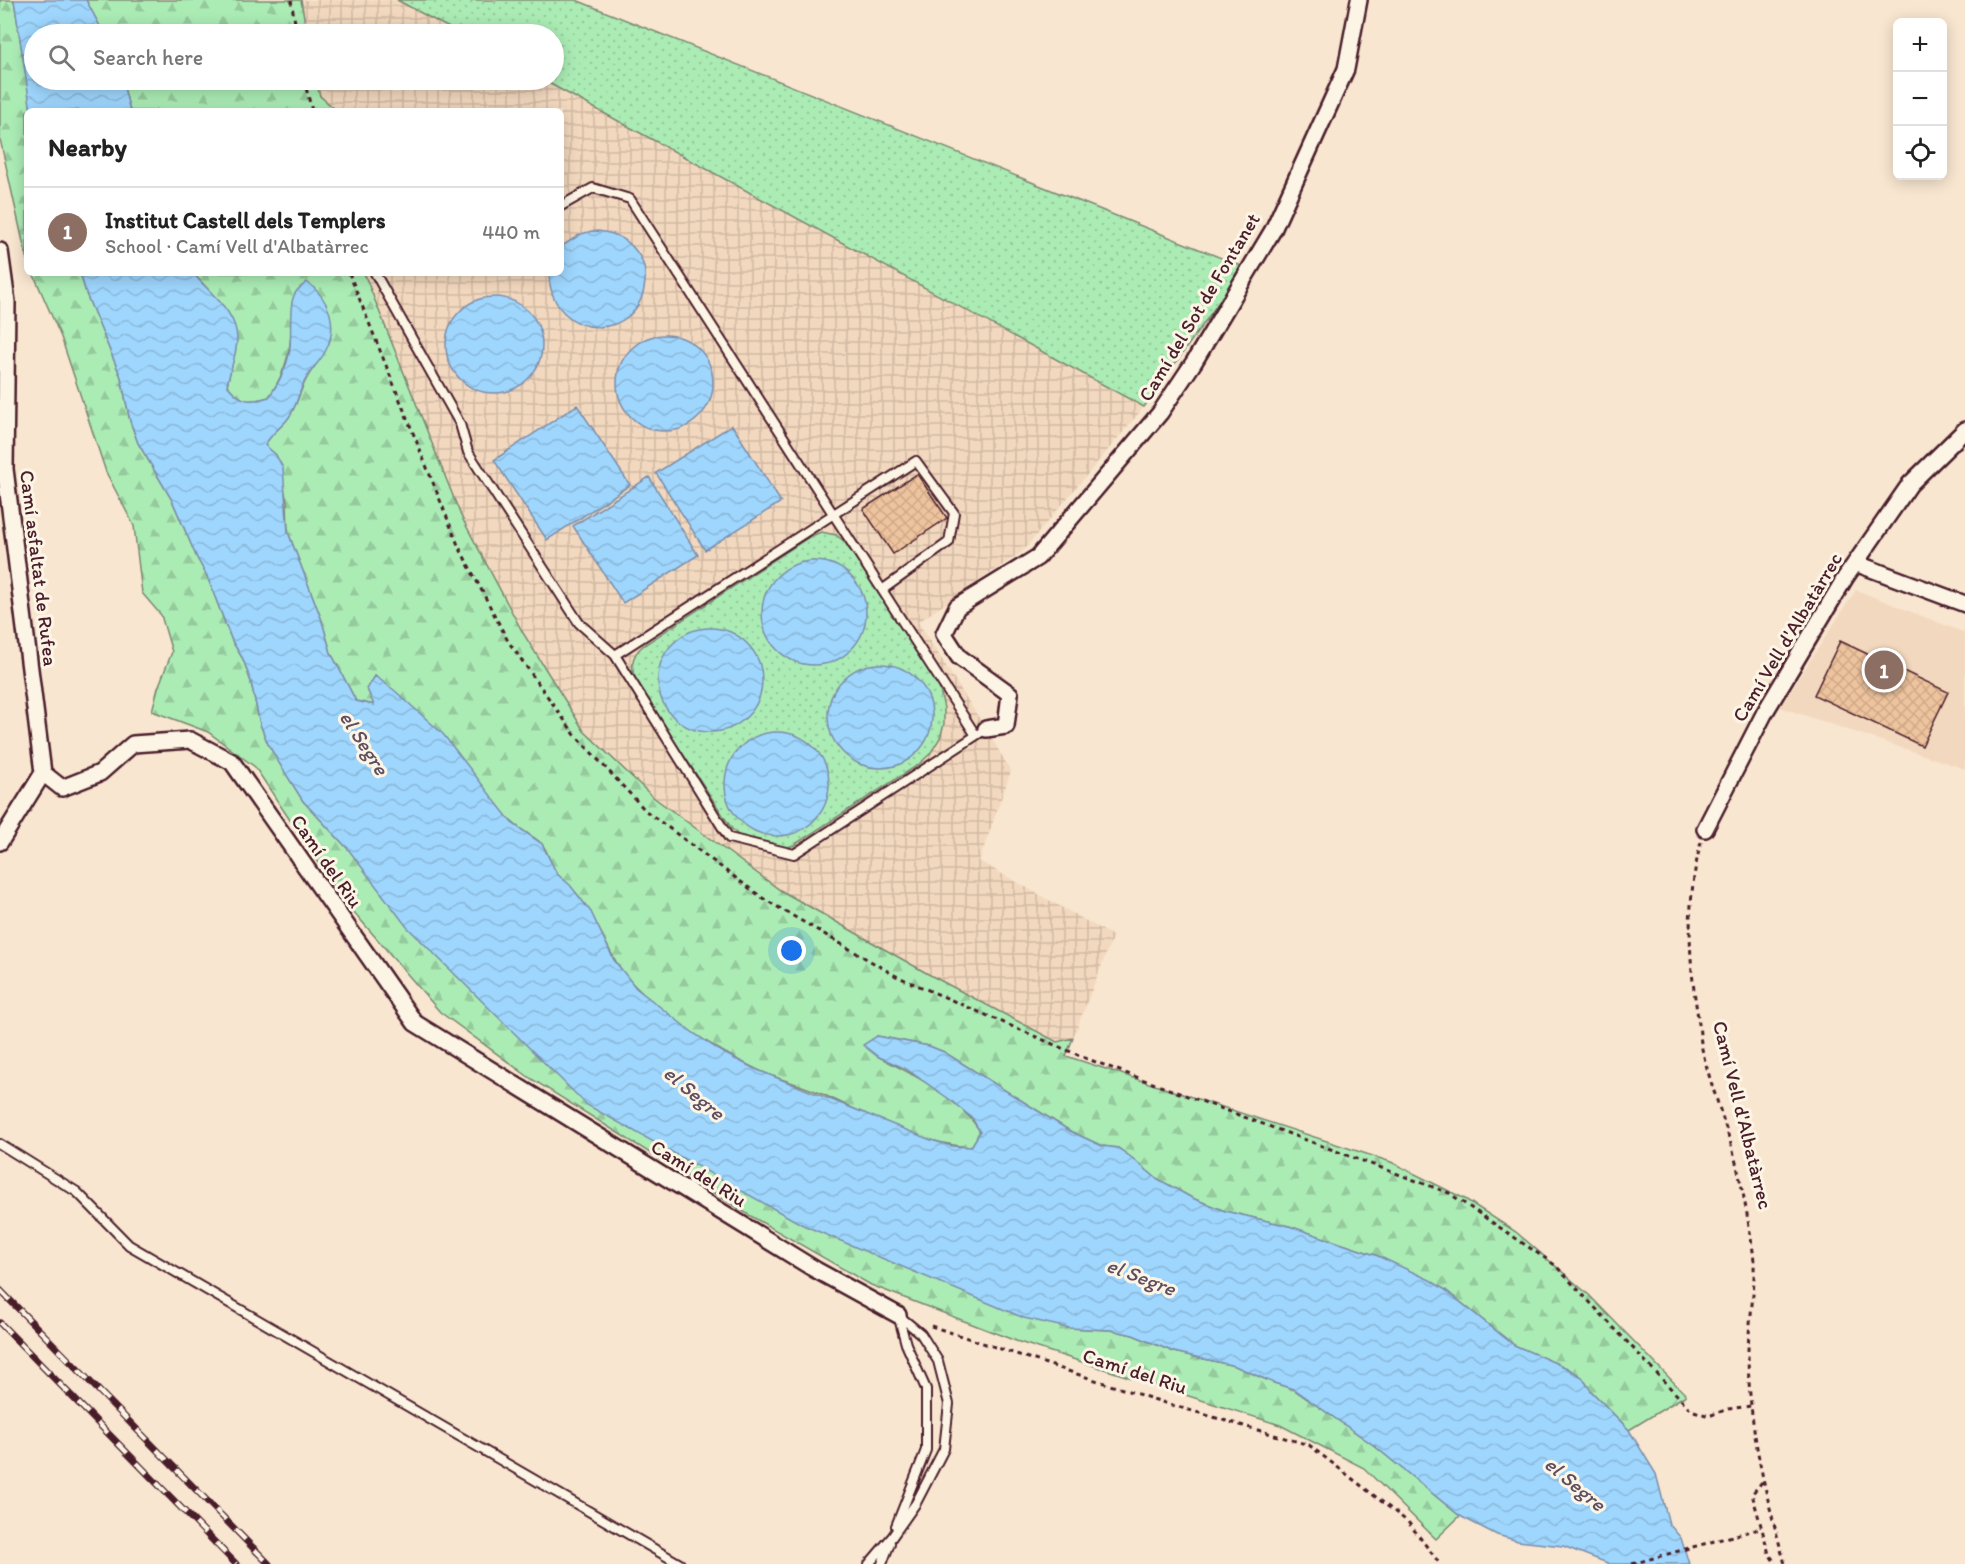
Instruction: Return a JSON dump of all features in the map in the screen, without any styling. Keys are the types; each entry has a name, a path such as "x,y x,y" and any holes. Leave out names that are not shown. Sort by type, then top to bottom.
{"street":[{"name":"Camí del Sot de Fontanet","path":"981,732 1006,726 1010,694 959,657 944,634 957,607 1038,557 1160,413 1194,362 1273,230 1332,101 1346,69 1359,0"},
{"name":"Camí asfaltat de Rufea","path":"0,251 6,302 5,469 43,773"},
{"name":"Camí Vell d'Albatàrrec","path":"1705,829 1765,712 1855,563 1910,484 1965,430"},
{"path":"1855,563 1965,604"},
{"name":"Camí del Riu","path":"43,773 62,788 100,773 133,744 190,740 232,762 416,1023 816,1270 898,1314"},
{"path":"0,842 43,773"}],"lane":[{"path":"377,276 460,424 468,452 579,623 615,655 729,838 794,854 981,732 882,590 630,199 593,188 564,204"},
{"path":"615,655 916,462 954,513 949,542 882,590"},
{"path":"0,1144 77,1192 129,1245 680,1564"},
{"path":"882,1564 926,1450 926,1389 906,1344 898,1314"},
{"path":"869,1564 916,1503 944,1449 949,1404 938,1361 921,1334 898,1314"}],"path":[{"path":"291,0 295,24"},
{"path":"307,90 311,108"},
{"path":"350,276 458,545 508,640 575,735 646,811 764,899 896,976 1085,1058 1449,1193 1555,1265 1691,1410 1709,1416 1728,1409 1751,1406"},
{"name":"Camí Vell d'Albatàrrec","path":"1705,829 1693,872 1690,893 1693,989 1703,1052 1739,1174 1753,1253 1753,1299 1748,1349 1751,1406 1762,1482 1785,1564"},
{"name":"Camí del Riu","path":"928,1325 1165,1403 1309,1445 1408,1522 1440,1564"},
{"path":"1762,1482 1752,1494 1760,1528 1769,1554 1776,1564"},
{"path":"1632,1564 1760,1528"}],"shaded area":[{"path":"301,0 397,0 441,24 305,24"},
{"path":"318,90 561,90 1144,407 1022,552 918,622 1011,771 979,861 1113,936 1073,1038 1057,1042 930,975 780,890 653,797 584,731 523,633 461,516 365,276 564,276 564,108 334,108 320,96"},
{"path":"1856,590 1965,633 1965,769 1780,707"}],"green space":[{"path":"0,0 14,0 24,63 24,90 28,90 31,108 24,108 24,247 0,139"},
{"path":"86,0 301,0 305,24 99,24"},
{"path":"397,0 576,0 1244,267 1144,407 561,90 564,90 564,24 441,24"},
{"path":"125,90 318,90 320,96 334,108 129,108"},
{"path":"34,276 81,276 121,377 130,421 138,443 172,500 207,576 232,641 243,659 251,682 260,724 268,744 303,801 348,849 1047,1322 1068,1328 1111,1330 1133,1335 1174,1352 1235,1366 1293,1389 1372,1444 1460,1516 1436,1539 1364,1468 1280,1425 1016,1341 871,1285 749,1215 530,1078 440,1012 340,896 255,767 208,732 152,711 172,652 161,615 142,593 134,526 106,472 61,337"},
{"path":"196,276 365,276 461,516 523,633 584,731 653,797 780,890 930,975 1057,1042 1073,1038 1066,1056 1391,1162 1465,1199 1516,1232 1589,1295 1686,1395 1629,1430 1591,1391 1582,1377 1514,1345 1444,1289 1378,1256 1289,1226 1225,1211 1192,1198 1156,1178 1118,1148 1102,1146 1070,1131 944,1052 929,1046 877,1036 877,1056 905,1070 948,1097 961,1108 980,1132 971,1147 952,1145 913,1134 814,1090 762,1072 723,1052 676,1021 647,998 626,976 612,955 588,909 555,871 541,843 512,822 412,708 375,676 367,689 375,705 356,701 331,653 321,618 288,532 287,501 276,455 264,445 290,416 307,378 331,338 292,309 288,355 276,386 269,397 245,400 227,385 235,352 224,307"},
{"path":"821,532 836,535 845,542 939,686 944,708 944,724 940,738 930,754 918,765 794,845 781,849 742,839 732,829 639,687 632,665 635,655 644,645 809,537"}],"water":[{"path":"14,0 86,0 99,24 24,24 24,65"},
{"path":"28,90 125,90 129,108 31,108"},
{"path":"592,231 605,232 622,238 632,246 644,265 645,281 640,301 629,316 614,324 597,327 580,323 565,314 554,298 549,276 564,276 564,245 581,234"},
{"name":"el Segre","path":"81,276 196,276 221,303 236,329 237,345 227,385 241,398 256,400 269,397 288,360 293,297 307,282 321,296 332,323 329,342 323,356 303,384 290,416 265,445 276,455 283,468 288,532 321,618 331,653 356,701 374,705 367,689 375,676 443,734 512,823 542,844 557,874 570,885 591,912 614,960 636,988 692,1032 722,1052 755,1069 931,1140 952,1146 971,1147 980,1132 972,1118 906,1069 877,1056 863,1045 877,1036 929,1046 944,1052 1070,1131 1102,1146 1118,1148 1156,1178 1192,1198 1225,1211 1289,1226 1378,1256 1430,1280 1514,1345 1582,1377 1591,1391 1629,1430 1656,1474 1669,1524 1681,1538 1689,1564 1610,1564 1563,1546 1518,1541 1497,1535 1460,1516 1372,1444 1293,1389 1235,1366 1174,1352 1133,1335 1111,1330 1068,1328 1024,1318 803,1225 587,1105 407,927 348,849 303,801 279,763 260,724 251,682 243,659 232,641 207,576 172,500 138,443 130,421 121,377"},
{"path":"494,297 512,301 528,311 538,327 542,345 538,363 528,379 512,389 494,393 476,389 460,379 450,363 446,345 450,327 460,311 476,301"},
{"path":"665,335 683,339 699,349 709,365 713,383 709,401 699,417 683,427 665,431 647,427 631,417 621,401 617,383 621,365 631,349 647,339"},
{"path":"577,405 630,485 547,540 494,460"},
{"path":"732,425 781,502 705,550 656,473"},
{"path":"649,477 698,555 623,603 573,526"},
{"path":"814,561 834,565 851,576 862,593 866,613 862,633 851,650 834,661 814,665 794,661 777,650 766,633 762,613 766,593 777,576 794,565"},
{"path":"710,628 730,632 747,643 758,660 762,680 758,700 747,717 730,728 710,732 690,728 673,717 662,700 658,680 662,660 673,643 690,632"},
{"path":"880,664 900,668 917,679 928,696 932,716 928,736 917,753 900,764 880,768 860,764 843,753 832,736 828,716 832,696 843,679 860,668"},
{"path":"777,732 797,736 814,747 825,764 829,784 825,804 814,821 797,832 777,836 757,832 740,821 729,804 725,784 729,764 740,747 757,736"}],"building":[{"path":"917,474 947,518 893,554 863,509"},
{"path":"1840,641 1948,692 1922,746 1814,695"}],"railway":[{"path":"0,1290 269,1564"},
{"path":"0,1323 236,1564"}],"place":[{"name":"Institut Castell dels Templers","path":"1884,670"}]}
